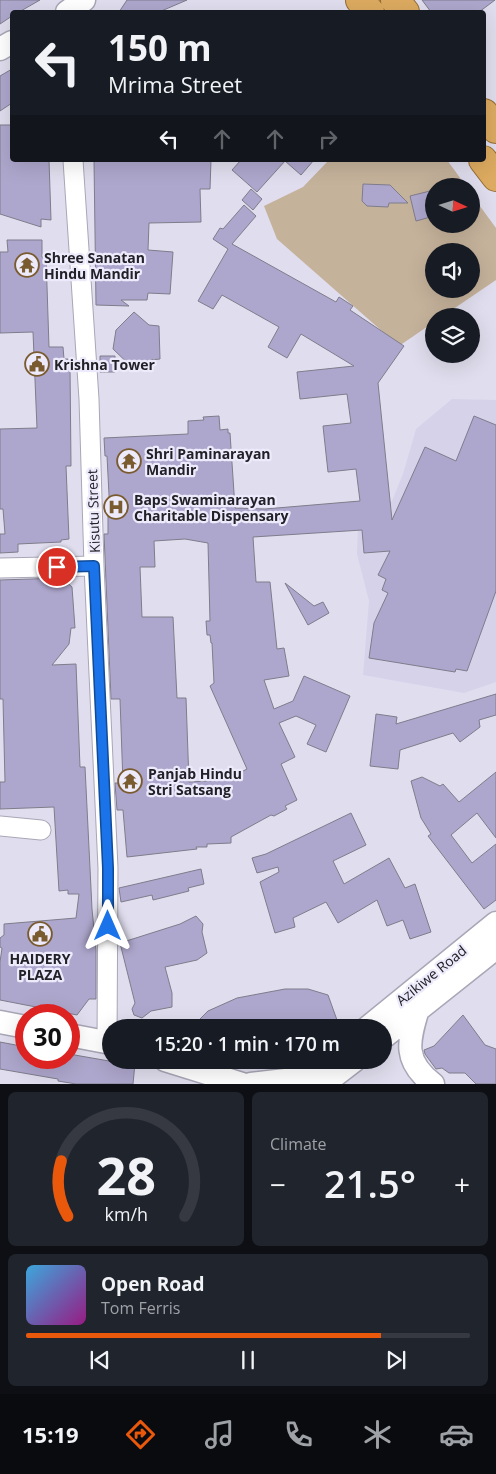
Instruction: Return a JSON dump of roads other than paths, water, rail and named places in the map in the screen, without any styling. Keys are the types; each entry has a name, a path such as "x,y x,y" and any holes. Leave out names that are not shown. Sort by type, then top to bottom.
{"highway":[{"path":"360,0 368,10"},
{"path":"395,0 403,10"},
{"path":"485,162 496,177"}],"street":[{"path":"70,10 84,0"},
{"name":"Kisutu Street","path":"73,162 90,399 94,566 108,868 109,1019"},
{"path":"0,568 94,566"},
{"path":"0,826 41,830"},
{"name":"Azikiwe Road","path":"378,1019 496,923"},
{"name":"Azikiwe Road","path":"392,1030 496,948"},
{"path":"418,1009 412,1028 410,1051 416,1070 433,1084"},
{"path":"0,1022 15,1025"},
{"path":"80,1037 102,1041"},
{"path":"194,1069 242,1084"},
{"path":"251,1084 315,1078 335,1069"}],"place":[{"name":"Shree Sanatan Hindu Mandir","path":"27,265"},
{"name":"Krishna Tower","path":"37,364"},
{"name":"Shri Paminarayan Mandir","path":"129,461"},
{"name":"Baps Swaminarayan Charitable Dispensary","path":"116,507"},
{"name":"Panjab Hindu Stri Satsang","path":"130,781"},
{"name":"HAIDERY PLAZA","path":"40,934"}]}
